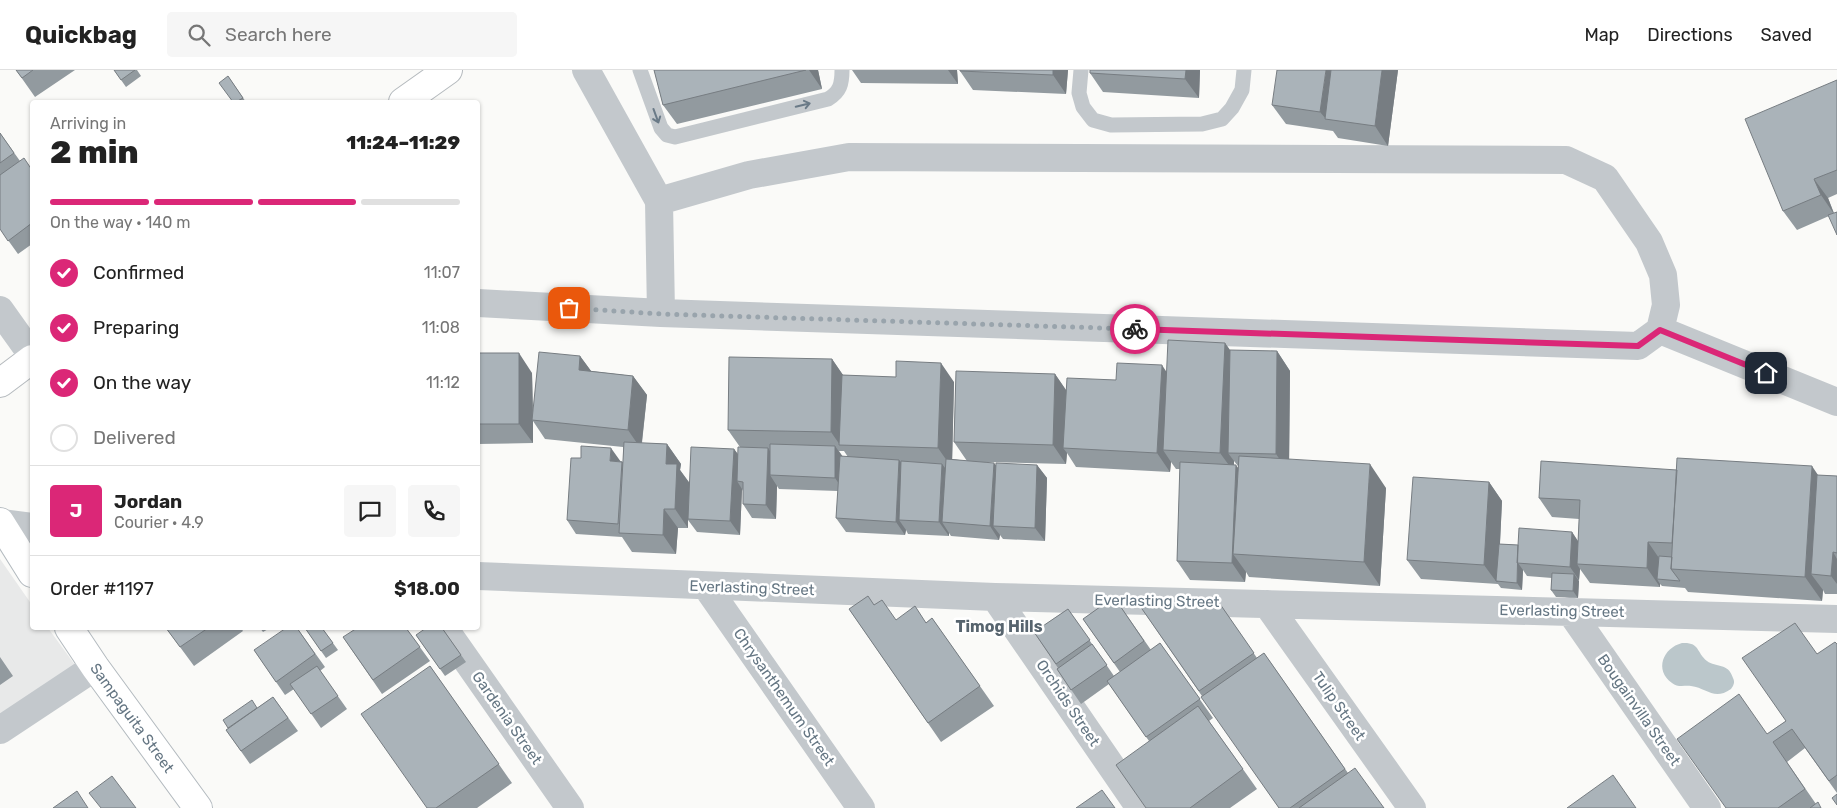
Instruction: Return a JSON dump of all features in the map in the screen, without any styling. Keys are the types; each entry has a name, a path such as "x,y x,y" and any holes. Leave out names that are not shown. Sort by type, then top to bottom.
{"main road":[{"path":"406,100 448,70"},
{"path":"0,383 30,360"},
{"path":"0,522 30,566"},
{"name":"Sampaguita Street","path":"69,630 198,808"}],"street":[{"path":"586,70 659,201 661,314"},
{"path":"480,303 661,314 1638,346 1660,330 1666,305 1664,274 1650,242 1606,178 1566,160 849,157 749,175 659,201"},
{"path":"0,310 30,352"},
{"path":"1660,330 1837,402"},
{"path":"0,522 30,527"},
{"name":"Everlasting Street","path":"480,576 996,597 1837,619"},
{"name":"Chrysanthemum Street","path":"706,586 862,808"},
{"name":"Orchids Street","path":"996,597 1140,808"},
{"name":"Tulip Street","path":"1267,604 1412,808"},
{"name":"Bougainvilla Street","path":"1570,611 1707,808"},
{"name":"Gardenia Street","path":"445,630 570,808"},
{"path":"0,730 95,667"}],"lane":[{"path":"640,70 661,128 667,135 675,136 828,99 837,93 842,83 842,70"},
{"path":"1081,70 1079,93 1083,107 1093,120 1111,125 1202,124 1222,119 1232,108 1242,90 1244,70"}],"shaded area":[{"path":"0,559 30,602 30,630 49,630 78,669 0,723"},
{"path":"1682,643 1692,644 1707,661 1725,667 1731,673 1734,681 1731,689 1715,694 1697,687 1674,685 1666,678 1662,666 1663,660 1670,650"}],"building":[{"path":"16,70 33,70 22,78"},
{"path":"114,70 135,70 121,80"},
{"path":"654,70 806,70 663,105"},
{"path":"1053,70 1053,75 960,71"},
{"path":"1090,70 1186,70 1185,79 1090,73"},
{"path":"1277,70 1326,70 1320,112 1272,105"},
{"path":"1331,70 1382,70 1375,126 1325,119"},
{"path":"228,76 243,98 232,100 219,83"},
{"path":"1837,80 1837,170 1814,179 1821,195 1783,211 1745,119"},
{"path":"0,133 14,153 0,163"},
{"path":"24,158 30,167 30,224 8,241 0,229 0,175"},
{"path":"1837,212 1837,235 1828,215"},
{"path":"1168,340 1225,343 1220,453 1163,450"},
{"path":"1230,350 1277,351 1276,454 1228,453"},
{"path":"539,352 580,356 579,370 633,376 628,430 532,420"},
{"path":"480,353 519,353 519,424 480,424"},
{"path":"729,357 832,359 831,432 728,430"},
{"path":"896,361 941,363 938,448 839,445 842,375 896,377"},
{"path":"1117,363 1162,365 1157,453 1063,448 1067,378 1116,380"},
{"path":"956,371 1055,374 1053,445 954,442"},
{"path":"624,442 667,444 666,464 677,464 675,509 664,509 663,535 619,533"},
{"path":"770,444 835,446 835,478 770,475"},
{"path":"581,446 611,448 610,461 622,462 618,524 567,520 571,458 581,458"},
{"path":"691,447 734,449 730,521 688,519"},
{"path":"738,447 768,448 766,505 743,504 743,482 737,481"},
{"path":"840,456 899,460 896,522 836,518"},
{"path":"1239,456 1370,464 1364,562 1233,554"},
{"path":"1677,458 1812,466 1805,577 1671,569"},
{"path":"946,459 994,463 990,526 942,522"},
{"path":"901,461 942,464 939,522 899,520"},
{"path":"1541,461 1677,470 1672,543 1648,542 1647,568 1577,564 1580,500 1539,498"},
{"path":"1180,462 1236,465 1232,563 1177,561"},
{"path":"996,463 1037,465 1035,528 993,526"},
{"path":"1817,475 1837,476 1837,553 1833,552 1831,576 1811,574"},
{"path":"1413,477 1489,482 1484,565 1407,560"},
{"path":"1519,528 1572,532 1570,567 1517,563"},
{"path":"1499,544 1518,545 1517,583 1496,581"},
{"path":"1659,556 1672,557 1671,569 1680,581 1657,579"},
{"path":"1552,573 1574,574 1573,591 1551,590"},
{"path":"868,596 874,605 882,600 896,620 915,606 926,623 932,618 980,686 928,723 849,609"},
{"path":"1114,597 1144,641 1114,663 1083,619"},
{"path":"1142,604 1220,604 1254,653 1199,691 1140,606"},
{"path":"1068,609 1090,640 1056,664 1034,632"},
{"path":"1795,623 1817,654 1835,642 1837,644 1837,775 1829,781 1792,729 1773,742 1805,789 1778,808 1726,808 1677,739 1739,694 1767,734 1786,721 1742,658"},
{"path":"167,630 205,630 180,647"},
{"path":"283,630 298,630 315,654 276,682 254,650"},
{"path":"306,630 323,630 333,643 321,651"},
{"path":"354,630 407,630 420,647 373,680 343,637"},
{"path":"423,630 443,630 461,655 440,669 416,635"},
{"path":"1160,643 1200,699 1146,737 1107,681"},
{"path":"1092,644 1107,665 1071,690 1057,669"},
{"path":"1264,653 1345,769 1290,808 1279,808 1201,697"},
{"path":"317,666 338,696 311,714 290,684"},
{"path":"430,666 499,764 436,808 427,808 361,714"},
{"path":"273,697 288,718 241,751 226,730"},
{"path":"252,700 257,708 228,728 223,720"},
{"path":"1198,706 1243,769 1190,808 1146,808 1116,765"},
{"path":"1355,768 1384,808 1299,808"},
{"path":"1613,775 1636,808 1567,808"},
{"path":"112,776 136,808 101,808 89,793"},
{"path":"1102,790 1115,808 1076,808"},
{"path":"77,791 88,808 53,808"},
{"path":"1837,794 1837,805 1832,798"},
{"path":"1818,802 1821,808 1810,808"}],"way so far":[{"path":"569,308 661,314 1135,329"}],"district":[{"name":"Timog Hills","path":"999,626"}],"route":[{"path":"1135,329 1638,346 1660,330 1766,373"}]}
